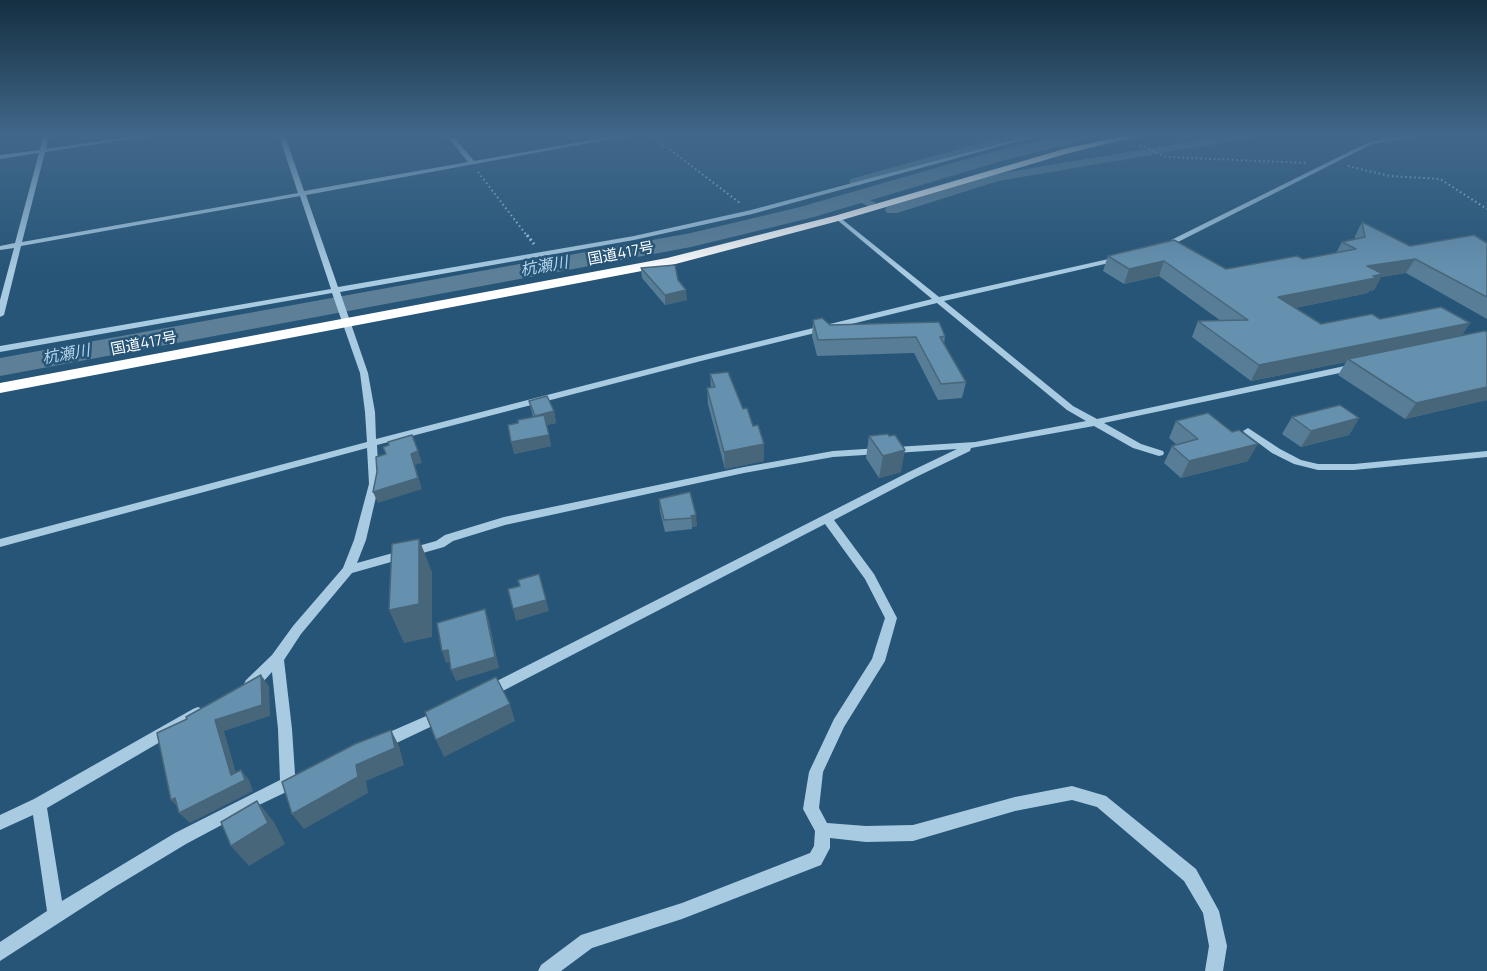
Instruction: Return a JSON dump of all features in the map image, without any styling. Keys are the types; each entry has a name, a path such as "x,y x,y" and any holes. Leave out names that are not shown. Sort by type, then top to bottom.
{"highway":[{"name":"国道417号","path":"0,388 345,318 668,262 838,219 962,181"}],"street":[{"path":"0,315 34,181"},
{"path":"242,689 252,684 277,659 297,630 348,570 360,540 374,484 373,443 364,373 298,181"},
{"path":"0,248 372,181"},
{"path":"0,349 542,254 752,212 866,181"},
{"path":"1156,248 1173,242 1294,181"},
{"path":"838,219 1070,408 1137,446 1159,453"},
{"path":"0,543 373,443 774,340 1126,256"},
{"path":"348,570 440,544 449,538 504,521 744,470 833,454 975,445 1093,423 1360,366"},
{"path":"1248,431 1276,451 1298,462 1318,467 1354,467 1487,454"},
{"path":"478,698 634,614 827,518 919,469 975,445"},
{"path":"547,971 587,941 682,911 815,859 822,848 823,830 811,809 816,772 839,723 878,661 891,618 870,577 827,518"},
{"path":"277,659 285,729 288,784"},
{"path":"0,823 39,804 212,705"},
{"path":"372,746 457,709"},
{"path":"0,952 56,914 196,830 309,774"},
{"path":"823,830 866,834 913,833 981,813 1063,794 1072,793 1101,801 1190,875 1211,911 1218,946 1214,971"},
{"path":"39,804 56,914"}],"path":[{"path":"486,181 542,254"},
{"path":"712,181 752,212"},
{"path":"1444,181 1487,209"}],"building":[{"path":"1362,222 1410,246 1474,235 1487,243 1487,297 1415,259 1367,266 1383,274 1373,276 1376,278 1278,297 1321,324 1372,314 1380,319 1441,307 1470,323 1259,365 1198,321 1248,320 1164,261 1129,269 1108,256 1174,240 1226,269 1297,256 1303,259 1356,249 1342,242 1365,237"},
{"path":"675,265 678,280 686,290 665,295 641,268"},
{"path":"822,318 830,325 939,322 945,336 940,337 966,382 941,384 916,337 818,340 813,320"},
{"path":"1487,332 1487,387 1416,403 1348,359"},
{"path":"728,372 743,409 747,408 753,426 758,425 764,444 724,452 707,388 715,387 710,374"},
{"path":"547,396 554,411 535,416 529,401"},
{"path":"1340,405 1359,418 1311,431 1292,417"},
{"path":"1208,413 1232,432 1239,430 1258,444 1189,461 1172,446 1198,439 1176,421"},
{"path":"544,415 549,435 511,442 508,425 518,423 518,420"},
{"path":"888,434 889,436 895,435 905,450 883,456 869,436"},
{"path":"412,435 418,451 411,454 418,478 373,492 377,472 376,457 386,454 383,447 389,445 388,442"},
{"path":"690,492 696,515 691,516 692,518 664,520 659,499"},
{"path":"419,539 419,604 389,610 392,544"},
{"path":"539,574 546,600 513,609 508,589 520,586 518,580"},
{"path":"485,609 495,657 451,670 448,650 442,651 437,623"},
{"path":"261,675 262,705 215,720 231,775 241,770 245,780 179,813 175,798 171,800 157,733 187,719 186,717"},
{"path":"496,677 510,704 436,740 425,712"},
{"path":"391,730 395,748 356,765 358,777 292,814 282,782 355,744"},
{"path":"257,801 268,823 231,846 221,822"}],"waterway":[{"name":"杭瀬川","path":"0,367 691,240 806,212 911,181"},
{"path":"892,210 985,181"},
{"path":"857,198 870,203"}]}
